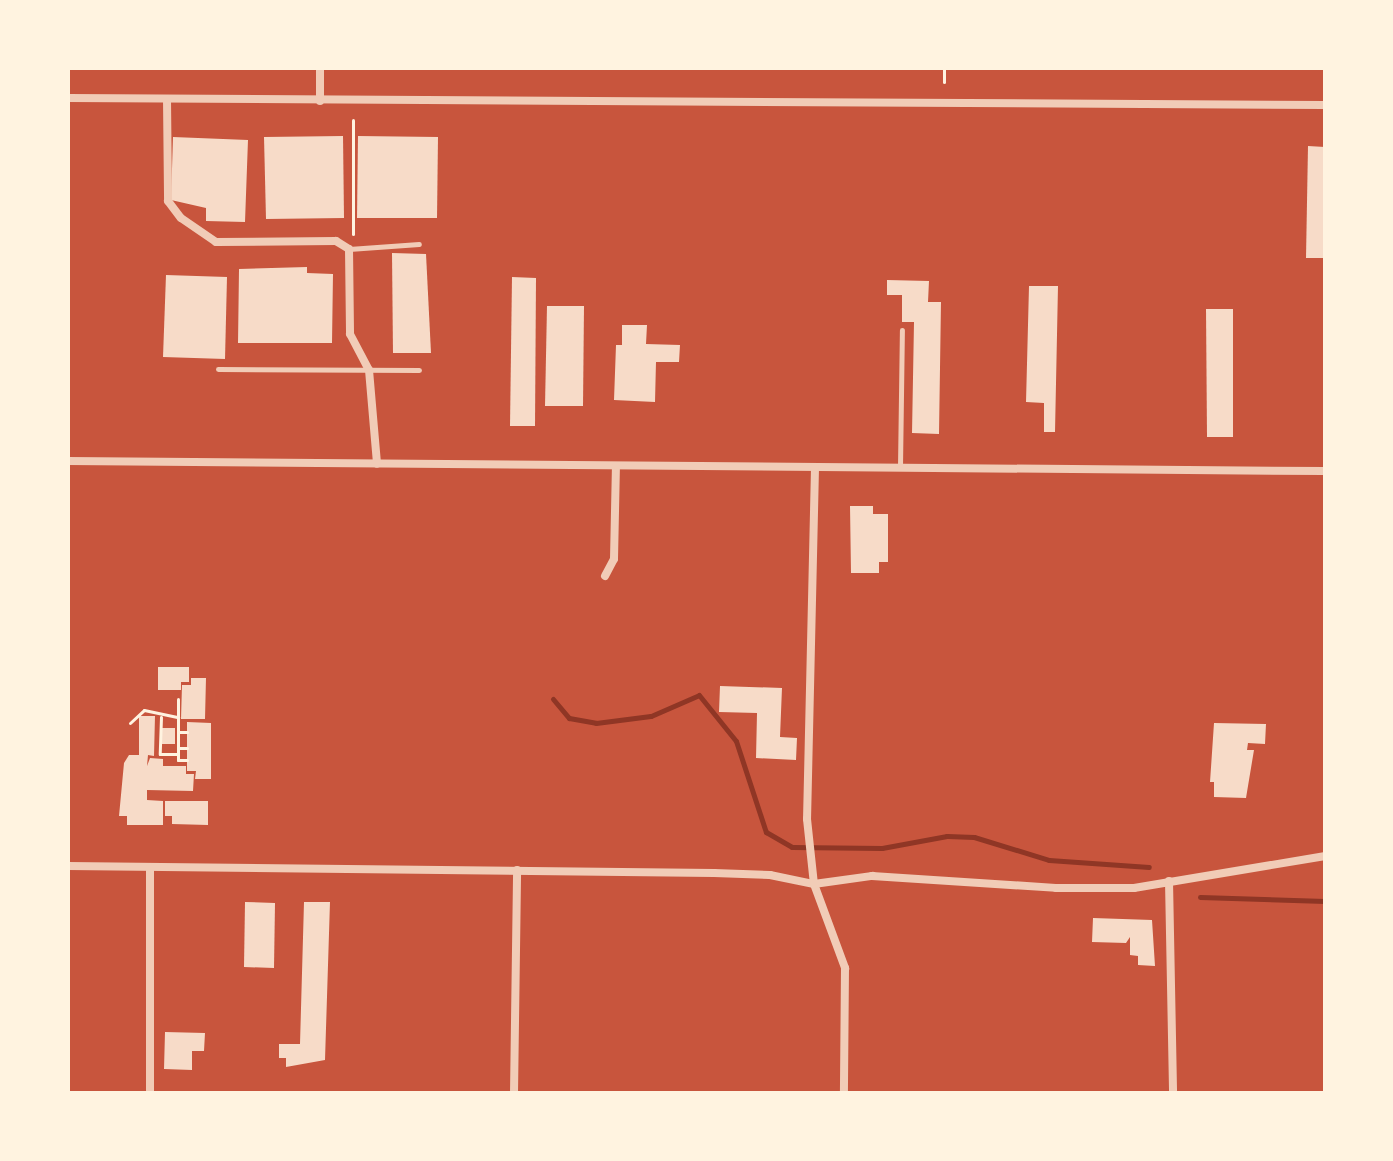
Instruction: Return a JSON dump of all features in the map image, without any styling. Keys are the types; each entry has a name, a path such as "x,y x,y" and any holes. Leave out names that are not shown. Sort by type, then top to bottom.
{"street":[{"path":"320,68 320,101"},
{"path":"68,98 1325,105"},
{"path":"167,99 168,201 181,218 216,242 336,241 349,249 350,334 369,370 377,464"},
{"path":"68,461 1325,471"},
{"path":"605,576 614,559 616,466"},
{"path":"815,468 809,836 814,884 845,968 844,1093"},
{"path":"68,866 770,875 814,884 872,876 1056,888 1134,888 1325,856"},
{"path":"150,867 150,1093"},
{"path":"514,1093 517,870"},
{"path":"1169,881 1173,1093"}],"lane":[{"path":"349,249 419,244"},
{"path":"900,468 902,330"},
{"path":"218,369 419,370"}],"path":[{"path":"944,68 944,82"},
{"path":"353,120 353,234"},
{"path":"178,699 178,760 187,760"},
{"path":"130,723 144,710 161,717 178,717"},
{"path":"161,717 160,754 178,754"},
{"path":"178,732 187,732"},
{"path":"178,748 187,748"}],"building":[{"path":"343,136 344,218 266,219 264,137"},
{"path":"358,136 438,137 437,218 357,218"},
{"path":"173,137 248,140 245,222 206,221 206,208 171,200"},
{"path":"1308,146 1325,147 1325,258 1306,258"},
{"path":"392,253 426,254 431,353 393,353"},
{"path":"307,267 307,273 333,274 332,343 238,343 239,269"},
{"path":"166,275 227,277 225,359 163,357"},
{"path":"512,277 536,278 535,426 510,426"},
{"path":"887,280 929,281 928,302 941,302 939,434 912,433 914,322 902,322 902,295 887,295"},
{"path":"1029,286 1058,286 1055,432 1044,432 1044,403 1026,402"},
{"path":"547,306 584,306 583,406 545,406"},
{"path":"1206,309 1233,309 1233,437 1207,437"},
{"path":"622,325 647,325 646,344 680,345 679,362 656,362 655,402 614,400 616,345 622,345"},
{"path":"850,506 873,506 873,514 888,514 888,562 879,562 879,573 851,573"},
{"path":"158,667 189,667 189,682 181,682 181,690 158,690"},
{"path":"191,678 206,678 205,719 181,719 182,685 191,685"},
{"path":"720,686 782,688 780,737 797,738 796,760 756,758 757,713 719,712"},
{"path":"139,716 155,716 154,756 148,755 147,766 150,758 163,759 163,766 186,766 186,774 194,774 193,791 147,790 147,800 163,801 163,825 127,825 127,816 119,816 124,763 129,755 139,755"},
{"path":"187,722 211,723 211,779 195,779 196,771 187,771"},
{"path":"1214,723 1266,724 1265,744 1248,743 1247,750 1254,750 1246,798 1214,797 1214,782 1210,782"},
{"path":"162,728 175,728 175,744 162,744"},
{"path":"165,801 208,801 208,825 172,824 172,816 165,816"},
{"path":"245,902 275,903 274,968 244,967"},
{"path":"304,902 330,902 325,1060 286,1067 286,1058 279,1058 279,1044 300,1044"},
{"path":"1093,918 1152,920 1155,966 1138,965 1138,956 1130,955 1130,937 1126,943 1092,942"},
{"path":"165,1032 205,1033 204,1051 192,1051 192,1070 164,1069"}],"waterway":[{"path":"553,699 569,718 596,723 651,716 699,695 736,741 766,832 792,847 882,848 947,836 974,837 1049,860 1149,867"},
{"path":"1200,897 1325,901"}]}
